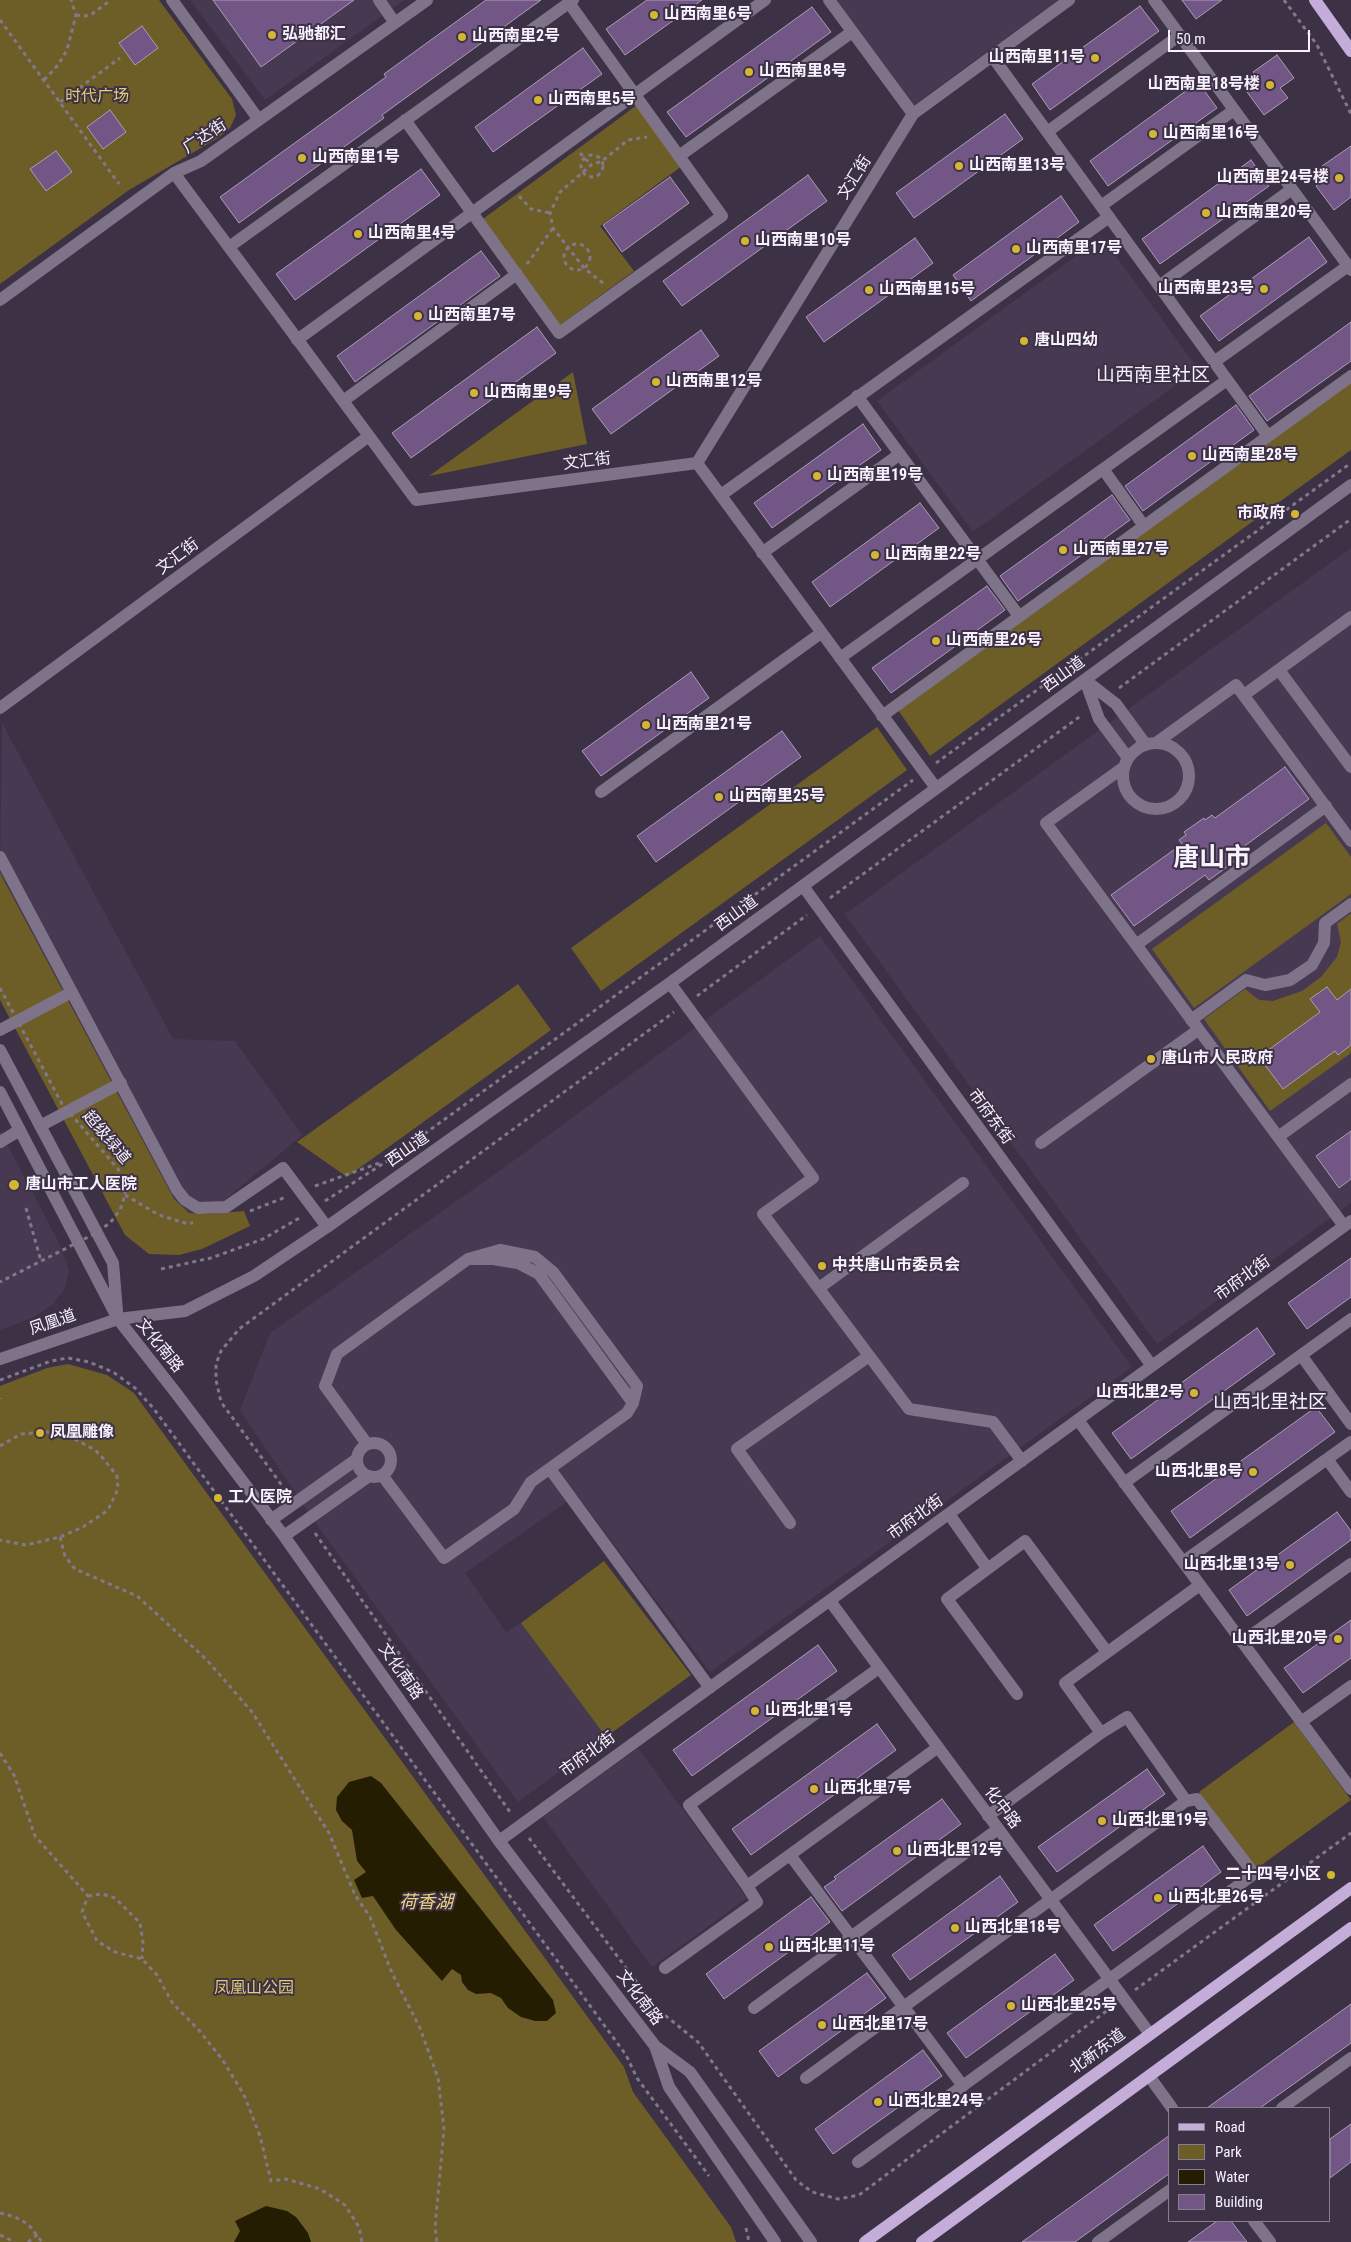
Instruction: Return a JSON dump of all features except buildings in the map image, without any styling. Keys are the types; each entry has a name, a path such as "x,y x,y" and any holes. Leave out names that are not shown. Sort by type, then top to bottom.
{"main road":[{"path":"1315,0 1351,51"},
{"name":"北新东道","path":"865,2242 1351,1888"},
{"path":"922,2242 1351,1928"}],"street":[{"path":"172,0 258,120"},
{"path":"379,0 395,23"},
{"name":"广达街","path":"0,300 174,173 202,161 427,0"},
{"path":"297,340 765,0"},
{"path":"829,0 913,114"},
{"name":"文汇街","path":"0,708 368,436 416,500 697,464 913,114 1069,0"},
{"path":"1154,0 1349,268 1214,362"},
{"path":"228,247 405,120 571,1 635,95 722,216 559,333 521,270 472,212 405,120"},
{"path":"679,156 852,32"},
{"path":"1047,132 1180,35"},
{"path":"992,56 1268,436"},
{"path":"721,494 857,396 1105,212 1234,110"},
{"path":"174,173 368,436"},
{"path":"1159,286 1292,189"},
{"path":"343,401 521,270"},
{"path":"882,716 1351,376"},
{"path":"840,658 1227,380"},
{"path":"857,396 1019,616"},
{"path":"762,552 900,454"},
{"path":"697,464 721,494 936,788"},
{"path":"1103,469 1144,526"},
{"name":"西山道","path":"118,1319 185,1311 254,1276 327,1227 670,984 1351,485"},
{"path":"1244,695 1351,617"},
{"path":"601,792 821,633"},
{"path":"1279,670 1351,767"},
{"path":"1085,680 1116,704 1151,744 1175,750 1187,766 1187,786 1175,802 1156,809 1137,803 1125,787 1126,763 1099,719 1085,680"},
{"path":"1348,1223 1278,1137 1046,823 1126,763 1139,748 1151,744 1236,684 1351,841"},
{"path":"1136,945 1326,806"},
{"path":"0,857 177,1190 185,1200 198,1208 226,1207 283,1168 327,1227"},
{"name":"市府东街","path":"802,886 1152,1366"},
{"path":"1041,1143 1194,1025 1246,980 1265,986 1290,980 1312,964 1324,943 1325,923 1351,904"},
{"path":"670,984 813,1178 764,1214 909,1409 993,1422 1022,1461"},
{"path":"0,1030 72,992"},
{"name":"文化南路","path":"0,1050 113,1263 118,1319"},
{"path":"40,1126 120,1083"},
{"path":"1278,1137 1351,1084"},
{"name":"文化南路","path":"0,1092 118,1319 284,1536 499,1840 655,2046 690,2072 811,2242"},
{"path":"0,1142 20,1130"},
{"path":"819,1288 963,1183"},
{"name":"市府北街","path":"499,1840 1348,1223"},
{"path":"367,1444 325,1386 337,1354 468,1259 500,1250 534,1257 553,1272 636,1386 633,1403 627,1413 532,1482 514,1509 444,1558 382,1475"},
{"name":"凤凰道","path":"0,1359 63,1336 118,1319"},
{"path":"1124,1483 1351,1319"},
{"path":"1301,1355 1351,1424"},
{"path":"790,1523 737,1449 869,1356"},
{"path":"1078,1420 1351,1789"},
{"path":"1184,1562 1351,1442"},
{"path":"271,1520 356,1459 359,1450 367,1444 378,1443 388,1449 390,1466 382,1475 369,1476 284,1536"},
{"path":"356,1459 360,1470 369,1476"},
{"path":"1327,1459 1351,1492"},
{"path":"550,1469 710,1688"},
{"path":"949,1514 987,1568"},
{"path":"1017,1694 947,1599 1025,1541 1107,1652"},
{"path":"1242,1642 1351,1564"},
{"path":"1101,1733 1065,1683 1200,1584"},
{"name":"化中路","path":"830,1601 1108,1980 1150,2034"},
{"path":"665,1968 757,1902 689,1805 879,1668"},
{"path":"1302,1722 1351,1686"},
{"path":"988,1816 1126,1716 1186,1801"},
{"path":"747,1886 937,1748"},
{"path":"806,2078 1186,1801 1197,1799 1254,1874 858,2162"},
{"path":"754,2008 998,1829"},
{"path":"790,1855 905,2006 963,2086"},
{"name":"文化南路","path":"655,2046 669,2087 775,2242"},
{"path":"1283,2107 1351,2058"},
{"path":"1149,2076 1171,2107"},
{"path":"1098,2242 1168,2191"},
{"path":"1255,2222 1270,2242"}],"path":[{"path":"44,80 58,65 67,50 76,15 71,0"},
{"path":"76,15 85,16 92,14 111,0"},
{"path":"1284,0 1317,45 1351,114"},
{"path":"0,20 119,184"},
{"path":"60,102 120,58"},
{"path":"615,293 584,268 552,228 550,213 560,192 584,174 592,165 602,160 628,140 647,137 667,140"},
{"path":"592,155 602,160 603,167 600,174 590,177 584,174 581,167 585,158 592,155"},
{"path":"511,184 531,209 550,213"},
{"path":"521,270 552,228"},
{"path":"580,244 587,249 589,261 584,268 576,270 568,266 564,259 568,247 580,244"},
{"path":"161,1270 211,1258 263,1239 314,1209 387,1161 1351,463"},
{"path":"1107,697 1351,519"},
{"path":"295,1503 221,1402 216,1380 216,1364 221,1351 239,1329 1094,706"},
{"name":"超级绿道","path":"0,988 62,1104 118,1168 124,1182 125,1195 120,1210 110,1223 94,1234 0,1282"},
{"path":"26,1208 41,1261"},
{"path":"0,1380 51,1361 75,1360 113,1372 134,1388 154,1409 620,2047 637,2078 711,2180"},
{"path":"0,1446 21,1434 60,1431 95,1450 117,1476 118,1489 108,1510 83,1527 60,1537 26,1545 0,1540"},
{"path":"306,1520 519,1825 656,2008 698,2042 796,2180 812,2192 838,2199 859,2195 1351,1833"},
{"path":"60,1537 65,1556 75,1569 137,1596 207,1660 246,1704 329,1833 355,1895 370,1917 392,1973 420,2028 438,2078 444,2129 435,2228 437,2242"},
{"path":"0,1753 14,1775 35,1836 88,1896"},
{"path":"88,1896 102,1894 115,1898 140,1923 143,1943 142,1959"},
{"path":"88,1896 82,1912 97,1940 115,1952 142,1959 157,1975 174,2004 198,2029 222,2059 244,2095 260,2136 270,2181 286,2179 320,2189 345,2204 359,2227 362,2242"},
{"path":"0,2213 16,2217 28,2224 38,2234 42,2242"},
{"path":"745,2227 749,2242"},
{"path":"28,2242 38,2234"},
{"path":"0,2235 15,2242"}],"shaded area":[{"path":"190,0 404,0 265,100"},
{"path":"835,0 1058,0 912,106"},
{"name":"唐山四幼","path":"1102,237 1198,369 973,532 877,401"},
{"name":"唐山市人民政府","path":"1351,548 1351,1203 1157,1344 845,914"},
{"path":"2,723 173,1039 235,1041 302,1135 208,1214 189,1213 174,1199 0,873"},
{"name":"中共唐山市委员会","path":"820,936 1132,1367 710,1672 577,1495 465,1573 506,1632 521,1623 606,1737 518,1802 317,1525 240,1410 270,1333 509,1164"},
{"name":"唐山市工人医院","path":"0,1131 57,1239 69,1269 65,1288 51,1306 32,1318 0,1330"},
{"path":"638,1748 747,1898 652,1967 543,1817"}],"green space":[{"name":"时代广场","path":"0,0 159,0 232,99 236,115 230,128 218,138 129,190 0,284"},
{"path":"637,105 682,166 600,226 634,271 560,325 483,219"},
{"path":"573,372 587,444 429,476"},
{"path":"1351,382 1351,450 930,756 898,710"},
{"path":"877,727 907,770 601,991 571,948"},
{"path":"1326,823 1351,857 1351,894 1194,1008 1152,949"},
{"path":"0,873 174,1199 189,1213 208,1214 244,1211 250,1226 202,1249 179,1255 149,1254 125,1235 0,1000"},
{"path":"1351,913 1351,1053 1270,1111 1204,1019 1245,989 1259,1000 1273,1001 1302,991 1321,977 1337,957 1341,942 1337,924"},
{"path":"518,984 551,1030 347,1177 297,1142"},
{"name":"凤凰山公园","path":"68,1364 107,1375 134,1393 624,2067 633,2092 731,2227 736,2242 0,2242 0,1386 47,1368"},
{"path":"604,1561 691,1675 606,1737 521,1623"},
{"path":"1294,1722 1351,1800 1256,1869 1199,1792"}],"water":[{"name":"荷香湖","path":"371,1776 381,1783 553,2000 556,2013 547,2021 535,2021 521,2017 508,2008 501,1998 491,1993 476,1994 468,1990 462,1982 461,1975 452,1969 442,1981 396,1930 373,1896 362,1898 354,1880 366,1872 357,1861 352,1830 342,1821 336,1810 337,1797 349,1782"},
{"path":"266,2206 287,2211 296,2217 308,2233 311,2242 234,2242 240,2231 235,2221"}],"place":[{"name":"山西南里6号","path":"654,15"},
{"name":"弘驰都汇","path":"272,35"},
{"name":"山西南里2号","path":"462,37"},
{"name":"山西南里11号","path":"1095,58"},
{"name":"山西南里8号","path":"749,72"},
{"name":"山西南里18号楼","path":"1270,85"},
{"name":"山西南里5号","path":"538,100"},
{"name":"山西南里16号","path":"1153,134"},
{"name":"山西南里1号","path":"302,158"},
{"name":"山西南里13号","path":"959,166"},
{"name":"山西南里24号楼","path":"1339,178"},
{"name":"山西南里20号","path":"1206,213"},
{"name":"山西南里4号","path":"358,234"},
{"name":"山西南里10号","path":"745,241"},
{"name":"山西南里17号","path":"1016,249"},
{"name":"山西南里23号","path":"1264,289"},
{"name":"山西南里15号","path":"869,290"},
{"name":"山西南里7号","path":"418,316"},
{"name":"唐山四幼","path":"1024,341"},
{"name":"山西南里12号","path":"656,382"},
{"name":"山西南里9号","path":"474,393"},
{"name":"山西南里28号","path":"1192,456"},
{"name":"山西南里19号","path":"817,476"},
{"name":"市政府","path":"1295,514"},
{"name":"山西南里27号","path":"1063,550"},
{"name":"山西南里22号","path":"875,555"},
{"name":"山西南里26号","path":"936,641"},
{"name":"山西南里21号","path":"646,725"},
{"name":"山西南里25号","path":"719,797"},
{"name":"唐山市人民政府","path":"1151,1059"},
{"name":"唐山市工人医院","path":"14,1185"},
{"name":"中共唐山市委员会","path":"822,1266"},
{"name":"山西北里2号","path":"1194,1393"},
{"name":"凤凰雕像","path":"40,1433"},
{"name":"山西北里8号","path":"1253,1472"},
{"name":"工人医院","path":"218,1498"},
{"name":"山西北里13号","path":"1290,1565"},
{"name":"山西北里20号","path":"1338,1639"},
{"name":"山西北里1号","path":"755,1711"},
{"name":"山西北里7号","path":"814,1789"},
{"name":"山西北里19号","path":"1102,1821"},
{"name":"山西北里12号","path":"897,1851"},
{"name":"二十四号小区","path":"1331,1875"},
{"name":"山西北里26号","path":"1158,1898"},
{"name":"山西北里18号","path":"955,1928"},
{"name":"山西北里11号","path":"769,1947"},
{"name":"山西北里25号","path":"1011,2006"},
{"name":"山西北里17号","path":"822,2025"},
{"name":"山西北里24号","path":"878,2102"}],"district":[{"name":"山西南里社区","path":"1153,376"},
{"name":"唐山市","path":"1212,859"},
{"name":"山西北里社区","path":"1270,1403"}]}
